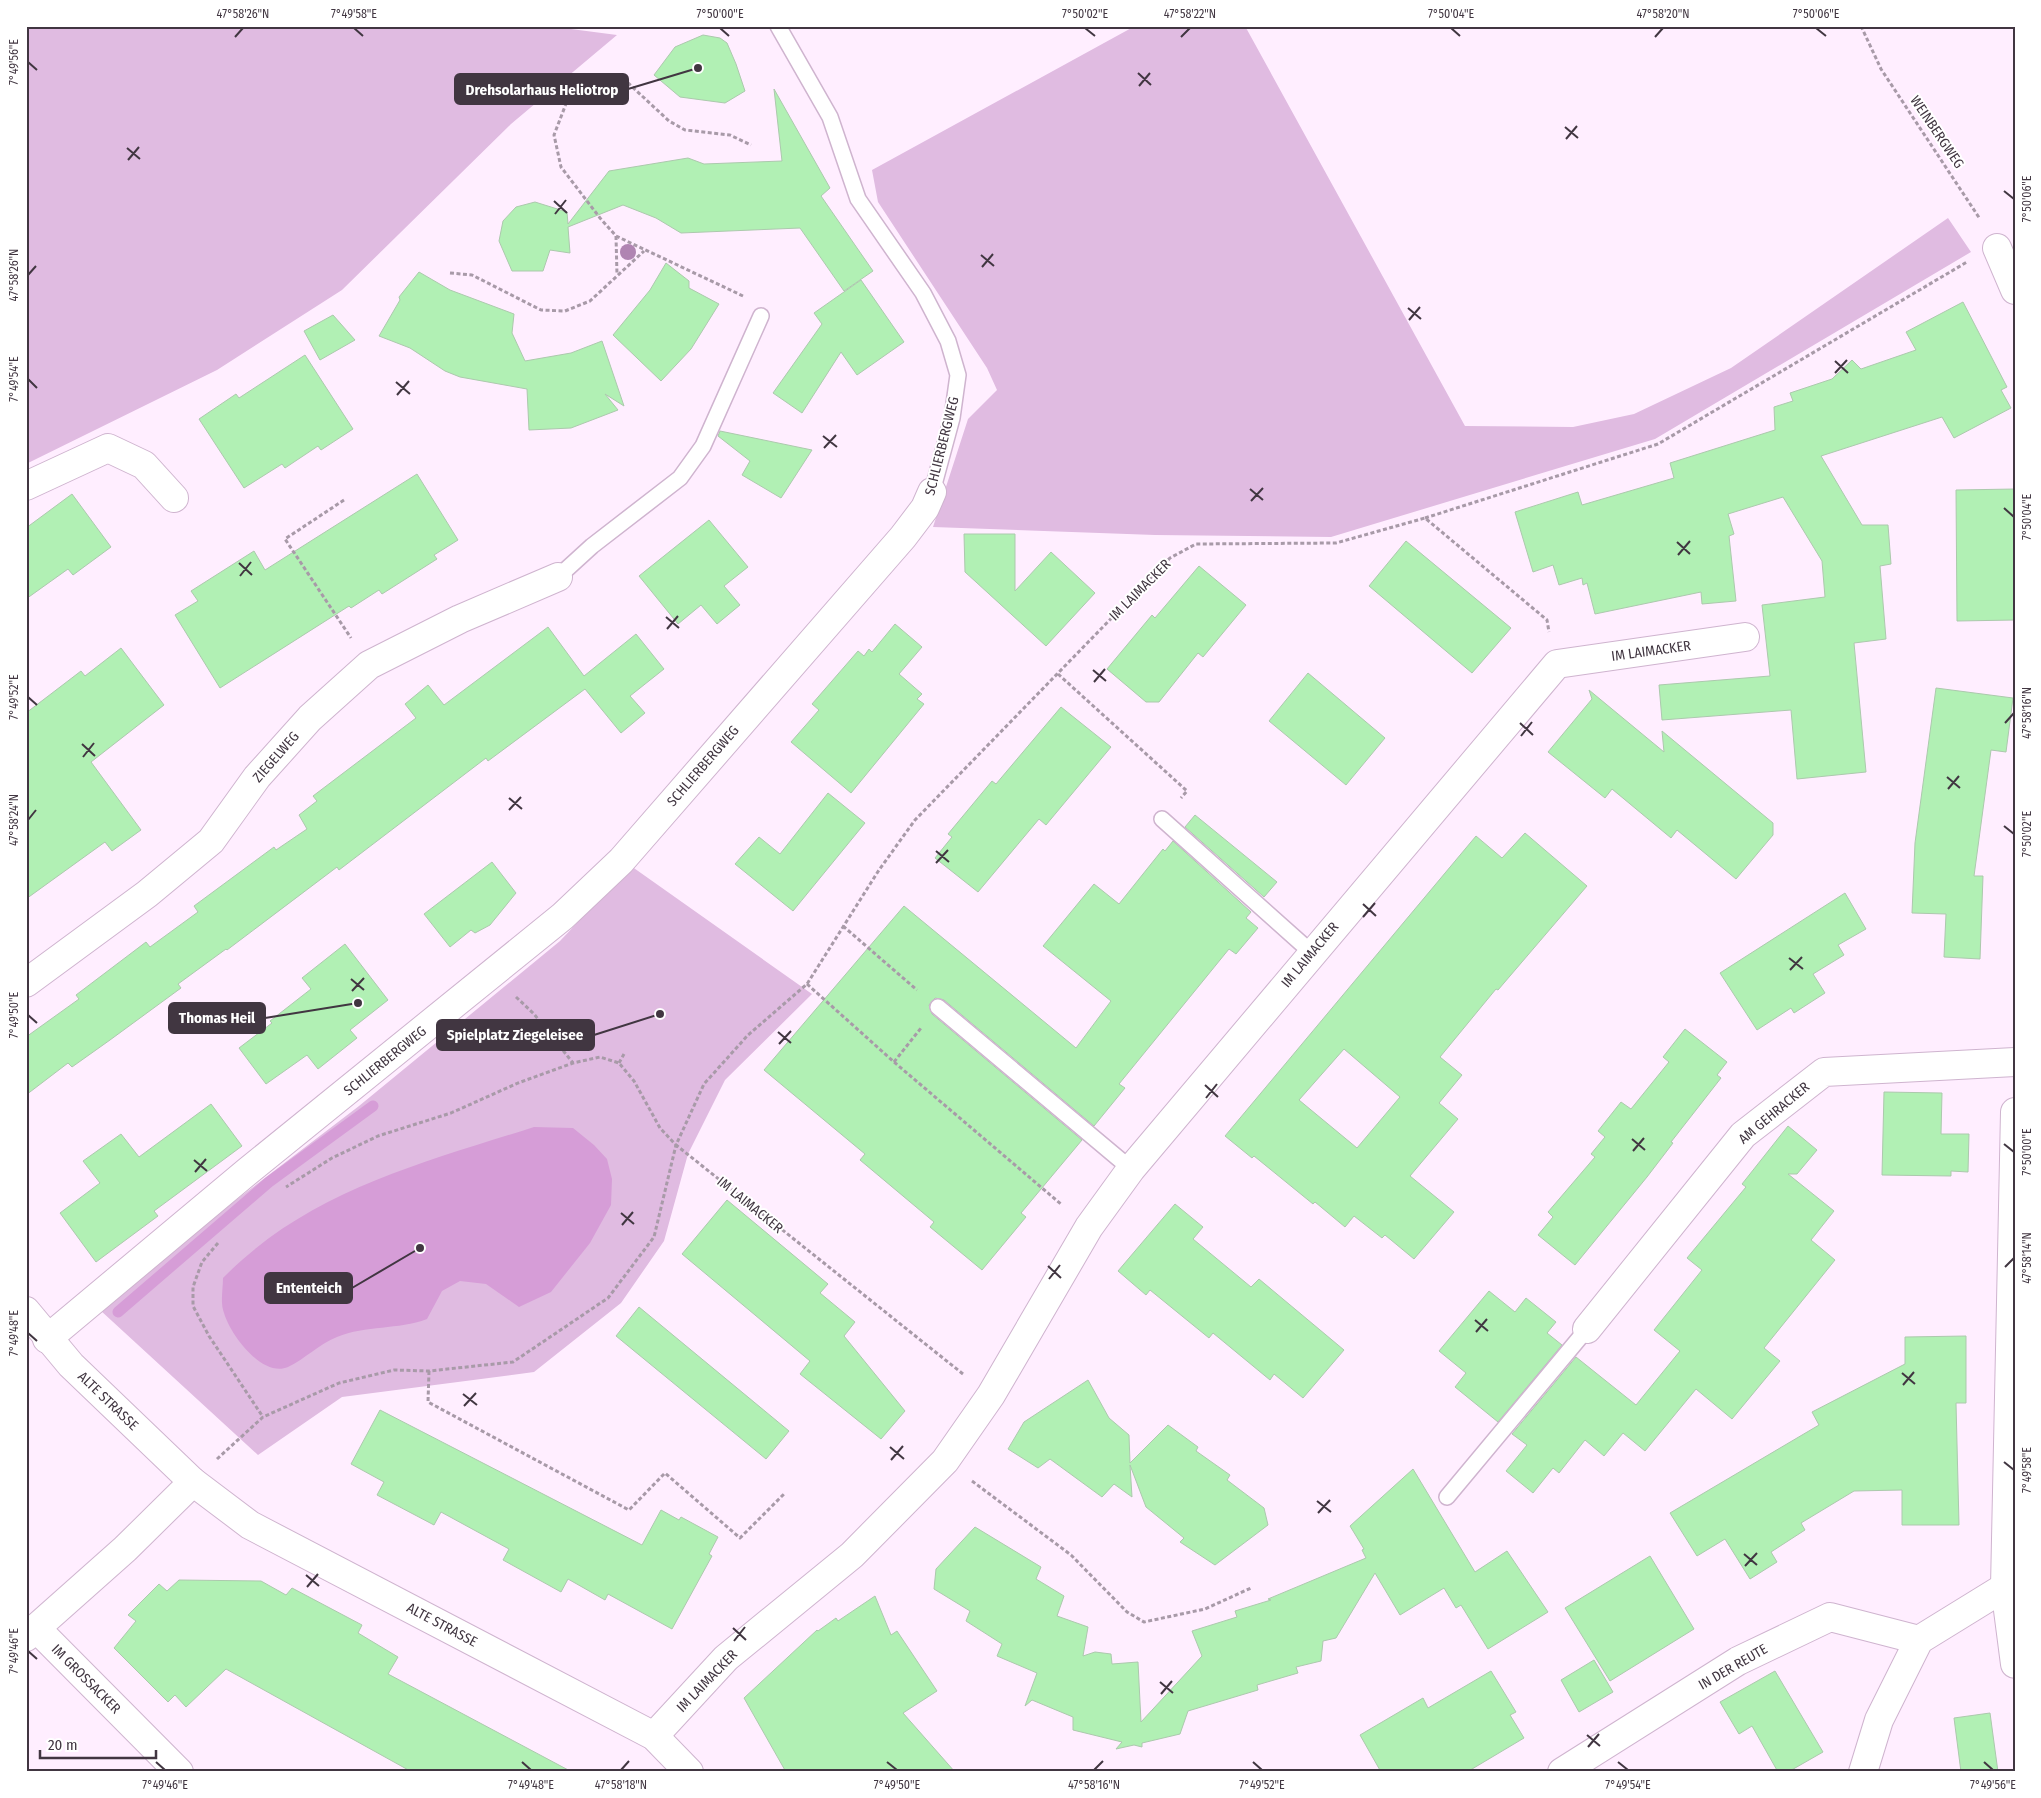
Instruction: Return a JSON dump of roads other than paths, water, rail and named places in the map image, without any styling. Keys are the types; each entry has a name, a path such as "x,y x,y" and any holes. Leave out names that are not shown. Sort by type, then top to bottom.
{"street":[{"path":"1997,248 2015,290"},
{"path":"26,486 108,448 144,465 174,498"},
{"name":"SCHLIERBERGWEG","path":"47,1339 248,1171 493,975 563,916 621,861 903,537 926,508 932,492"},
{"name":"ZIEGELWEG","path":"26,983 146,894 211,841 257,777 283,748 310,718 369,665 460,619 558,577"},
{"name":"IM LAIMACKER","path":"654,1736 726,1658 852,1555 945,1461 991,1395 1089,1227 1131,1169 1312,952 1557,664 1745,637"},
{"name":"AM GEHRACKER","path":"1587,1329 1744,1135 1824,1072 2015,1062"},
{"path":"2015,1112 2004,1587 2015,1664"},
{"name":"ALTE STRASSE","path":"26,1311 47,1339 71,1365 193,1482 250,1525 654,1736 689,1772"},
{"path":"31,1633 125,1549 193,1482"},
{"path":"1863,1772 1879,1720 1919,1640 2004,1587"},
{"name":"IN DER REUTE","path":"1562,1772 1738,1661 1830,1617 1919,1640"},
{"name":"IM GROSSACKER","path":"31,1633 179,1772"}],"lane":[{"name":"SCHLIERBERGWEG","path":"778,26 830,117 858,199 923,294 948,341 958,375 952,418 932,492"},
{"path":"558,577 592,546 680,478 703,446 761,316"},
{"path":"1162,819 1312,952"},
{"path":"938,1007 1131,1169"},
{"path":"1447,1497 1587,1329"}],"waterway":[{"path":"118,1312 269,1182 373,1106"}],"place":[{"name":"Drehsolarhaus Heliotrop","path":"698,68"},
{"name":"Thomas Heil","path":"358,1003"},
{"name":"Spielplatz Ziegeleisee","path":"660,1014"},
{"name":"Ententeich","path":"420,1248"}]}
